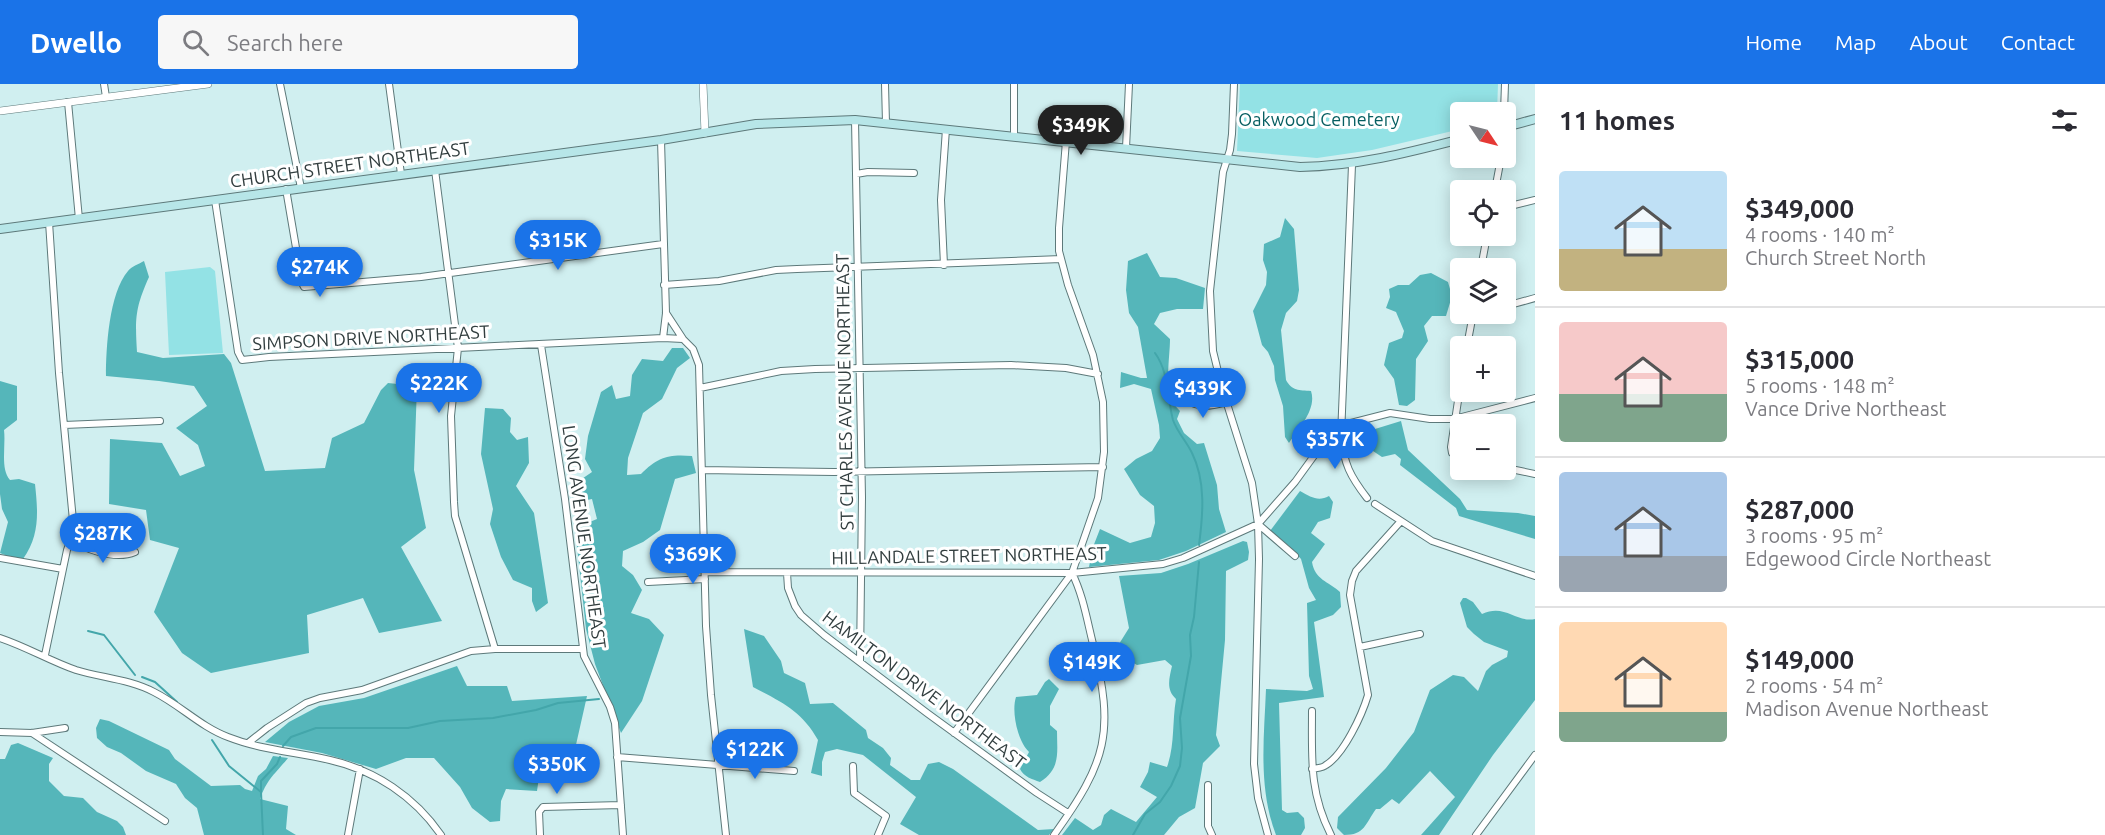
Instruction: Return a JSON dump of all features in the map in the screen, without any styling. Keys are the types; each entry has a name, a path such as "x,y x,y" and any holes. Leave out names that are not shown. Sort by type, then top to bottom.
{"main road":[{"path":"1516,124 1535,119"},
{"name":"CHURCH STREET NORTHEAST","path":"0,229 661,140 756,124 855,120 1300,167 1352,165 1450,142"}],"street":[{"path":"104,84 106,97"},
{"path":"0,111 208,84"},
{"path":"280,84 301,188"},
{"path":"389,84 401,174"},
{"path":"703,84 705,133"},
{"path":"885,84 886,123"},
{"path":"1014,84 1014,136"},
{"path":"1126,148 1129,84"},
{"path":"1234,84 1232,134 1222,184 1210,310 1213,351 1252,483 1258,524 1254,764 1258,798 1268,835"},
{"path":"1504,102 1505,84"},
{"path":"68,102 79,219"},
{"name":"ST CHARLES AVENUE NORTHEAST","path":"855,120 862,471 860,662"},
{"path":"944,265 941,200 946,129"},
{"path":"661,140 666,313 663,338"},
{"path":"954,733 1072,573 1092,518 1103,467 1105,429 1098,374 1060,259 1059,228 1066,141"},
{"path":"1352,165 1341,428 1346,466 1353,480 1367,498"},
{"path":"435,170 458,348 451,417 455,516 495,649"},
{"path":"856,174 868,171 914,173"},
{"path":"286,189 304,287 449,273 663,244"},
{"name":"SIMPSON DRIVE NORTHEAST","path":"215,200 238,352 242,360 663,338 683,339"},
{"path":"1516,205 1535,200"},
{"path":"45,655 63,569 74,531 49,222"},
{"path":"664,285 719,281 776,270 1060,259"},
{"path":"1516,303 1535,298"},
{"path":"666,313 696,355 700,388 711,696 726,835"},
{"name":"LONG AVENUE NORTHEAST","path":"541,345 565,499 583,649 588,667 610,707 615,723 623,835"},
{"path":"700,388 781,371 1011,366 1066,368 1098,374"},
{"name":"HILLANDALE STREET NORTHEAST","path":"1471,414 1535,398"},
{"path":"1182,399 1197,406 1207,407 1227,402"},
{"name":"HILLANDALE STREET NORTHEAST","path":"648,582 705,575 787,573 1072,573 1163,564 1183,558 1258,524 1295,482 1324,442 1341,428 1359,420 1390,413 1439,420 1450,419"},
{"path":"64,425 160,421"},
{"path":"703,470 862,471 1103,467"},
{"path":"1516,470 1535,474"},
{"path":"1375,504 1432,541 1535,576"},
{"path":"1312,769 1325,766 1338,755 1364,709 1368,695 1350,595 1352,581 1356,571 1401,521"},
{"path":"1258,524 1295,556"},
{"path":"70,541 113,554 126,555 135,552"},
{"path":"0,558 63,569"},
{"name":"HAMILTON DRIVE NORTHEAST","path":"787,573 792,600 801,615 954,733 1037,794 1068,813"},
{"path":"1054,835 1079,800 1090,779 1101,753 1105,727 1102,679 1072,573"},
{"path":"1360,647 1420,634"},
{"path":"0,638 45,655 73,669 137,684 155,692 215,731 248,743 331,760 360,769 387,783 414,803 441,835"},
{"path":"248,743 306,703 362,690 471,651 583,649"},
{"path":"1312,711 1312,769 1315,796 1331,835"},
{"path":"0,732 32,733 64,728"},
{"path":"32,733 165,821"},
{"path":"1476,835 1535,755"},
{"path":"617,757 794,771"},
{"path":"853,766 854,793 885,816 878,835"},
{"path":"348,835 360,769"},
{"path":"1208,786 1208,826 1212,835"},
{"path":"540,835 539,812 543,807 621,805"}],"green space":[{"name":"Oakwood Cemetery","path":"1240,84 1498,84 1497,102 1450,102 1450,132 1372,150 1317,158 1237,151"},
{"path":"210,267 215,271 223,353 169,355 165,272"}],"shaded area":[{"path":"1285,218 1294,229 1299,290 1297,301 1286,313 1281,330 1286,380 1293,388 1311,391 1312,398 1312,405 1306,418 1289,443 1285,437 1283,406 1275,380 1274,366 1262,345 1253,311 1266,285 1264,244 1280,237"},
{"path":"1147,253 1160,277 1176,278 1205,288 1203,309 1177,309 1160,313 1154,324 1170,339 1169,387 1174,404 1180,411 1177,419 1184,433 1197,444 1204,443 1217,485 1219,509 1226,532 1186,551 1159,560 1089,567 1100,529 1130,543 1151,537 1155,523 1154,506 1140,495 1124,469 1136,459 1152,451 1160,438 1151,389 1134,384 1120,388 1121,372 1147,378 1138,327 1129,313 1126,290 1128,261"},
{"path":"144,261 149,277 137,314 137,352 163,358 224,354 231,363 265,471 325,468 332,438 364,423 381,390 388,383 417,386 414,470 426,528 401,547 442,621 379,633 363,598 307,615 309,653 211,673 182,653 154,612 179,548 150,540 146,510 109,504 110,439 162,443 180,476 205,466 198,445 176,428 207,406 194,386 106,376 108,336 117,293 128,271"},
{"path":"1431,273 1448,282 1450,303 1446,316 1432,316 1424,326 1428,341 1416,359 1415,400 1407,406 1399,405 1394,379 1384,365 1389,343 1402,338 1404,331 1396,312 1386,308 1390,297 1389,289 1398,285 1409,285 1420,275"},
{"path":"672,348 683,348 690,358 677,368 662,399 643,413 628,458 627,475 641,474 658,460 676,456 692,456 696,473 675,479 660,530 643,542 623,551 622,566 633,575 642,590 631,613 649,619 664,635 642,701 621,733 595,664 586,629 575,528 597,519 592,499 573,503 570,487 592,472 585,459 588,436 601,392 612,385 616,399 630,396 632,375 642,359 663,361"},
{"path":"0,381 17,386 17,420 4,430 5,470 10,480 19,479 35,484 37,514 35,532 29,550 23,559 0,553 8,522 2,509 0,494"},
{"path":"485,408 503,409 511,418 510,432 517,440 528,437 529,463 516,486 534,513 548,603 536,612 532,601 532,588 513,580 501,557 490,524 493,509 481,454"},
{"path":"1401,421 1408,450 1460,499 1467,510 1535,516 1535,539 1459,516 1456,508 1400,465 1401,459 1395,454 1382,457 1373,451 1375,429"},
{"path":"1300,491 1318,499 1329,496 1333,502 1330,518 1318,522 1311,533 1325,544 1312,562 1319,577 1340,592 1341,607 1333,615 1314,622 1324,697 1279,703 1282,810 1287,813 1298,812 1304,818 1305,828 1301,835 1276,835 1270,817 1264,781 1266,689 1307,691 1313,689 1309,676 1307,603 1316,600 1309,588 1301,559 1270,531"},
{"path":"1243,541 1247,542 1248,560 1226,571 1225,640 1216,735 1220,746 1203,763 1195,808 1179,817 1164,835 1062,835 1075,818 1093,830 1101,825 1104,815 1111,809 1136,822 1157,797 1140,787 1148,772 1150,762 1167,767 1170,759 1176,699 1171,692 1169,680 1172,666 1165,660 1137,665 1123,657 1119,644 1129,628 1119,576 1161,573"},
{"path":"1463,598 1473,602 1482,614 1497,611 1535,619 1535,700 1493,755 1439,835 1421,835 1455,797 1430,771 1399,804 1392,799 1380,809 1376,809 1360,831 1344,835 1337,828 1338,817 1386,768 1414,732 1430,690 1453,675 1464,677 1478,691 1486,671 1507,657 1508,651 1484,642 1467,627 1460,603"},
{"path":"744,629 764,636 781,661 784,673 805,683 810,704 833,703 866,730 868,738 883,748 891,758 890,765 911,780 920,780 928,764 939,762 953,769 1038,830 1054,829 1049,835 919,835 900,824 916,797 863,755 837,749 825,752 822,776 811,773 818,740 798,714 753,687"},
{"path":"457,666 467,686 507,686 512,701 587,696 573,758 551,750 529,749 528,769 539,777 537,791 506,789 501,801 500,821 490,822 472,808 460,787 434,758 406,758 376,769 322,753 265,742 289,722 319,706 364,698"},
{"path":"1049,679 1059,689 1050,706 1050,725 1057,731 1057,753 1052,772 1040,782 1026,776 1020,769 1029,752 1019,734 1014,711 1016,697 1037,695"},
{"path":"100,719 109,721 169,750 175,759 211,786 240,785 252,791 258,776 266,769 273,756 288,758 269,781 260,799 288,806 286,829 296,835 204,835 197,808 185,798 176,784 146,771 121,753 107,747 97,738 96,728"},
{"path":"18,743 53,758 49,764 49,781 64,796 83,798 97,812 117,821 123,827 126,835 0,835 0,759 5,759 11,745"}],"waterway":[{"path":"1155,353 1163,368 1173,420 1192,453 1200,475 1202,510 1199,545"},
{"path":"1133,835 1145,814 1160,802 1171,786 1180,766 1182,748 1180,718 1191,656 1190,635 1199,562"},
{"path":"88,631 104,635 135,675"},
{"path":"142,677 155,682 177,702"},
{"path":"283,746 291,737 316,728 408,728 440,721 493,718 536,710 558,703 599,699"},
{"path":"212,740 229,766 261,792 263,835"},
{"path":"261,792 261,781 277,764 280,757"}]}
